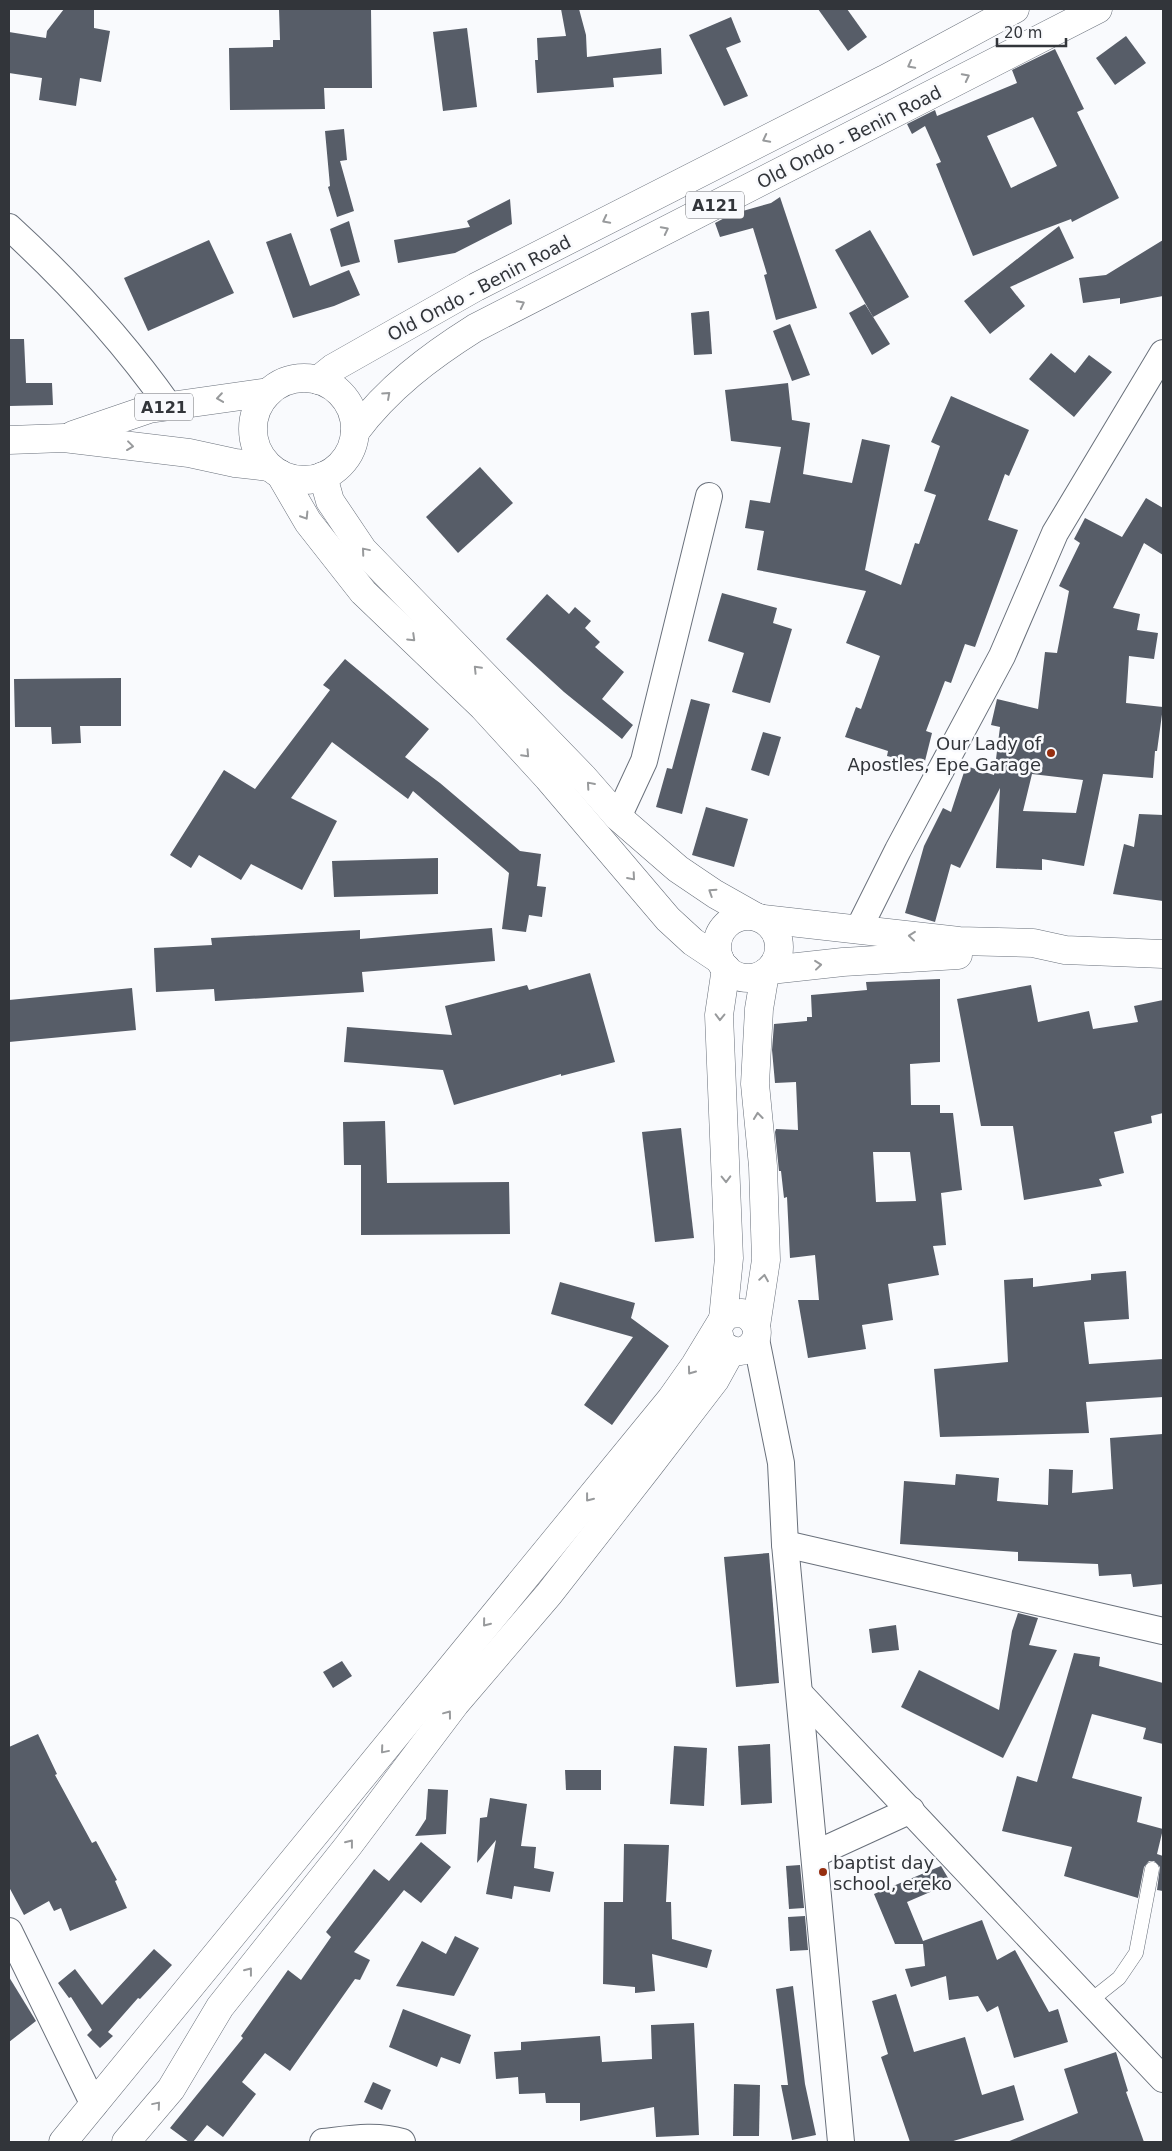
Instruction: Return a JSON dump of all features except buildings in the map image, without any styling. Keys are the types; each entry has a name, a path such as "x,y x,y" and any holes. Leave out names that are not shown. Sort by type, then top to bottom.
{"street":[{"name":"Old Ondo - Benin Road","path":"318,380 333,368 476,287 885,79 1015,9"},
{"name":"Old Ondo - Benin Road","path":"355,432 375,406 428,359 475,328 1098,9"},
{"path":"9,227 95,315 145,372 169,406"},
{"path":"858,930 898,850 1002,656 1056,533 1163,353"},
{"name":"Old Ondo - Benin Road","path":"9,440 64,438 189,453 275,470 294,479 309,480 323,476 336,469 346,458 353,445 355,432 353,415 346,399 334,387 318,380 292,379 269,392 258,405 253,421 254,438 259,454 275,470"},
{"name":"Old Ondo - Benin Road","path":"64,438 148,409 269,392"},
{"path":"275,470 308,522 363,592 483,707 542,771 668,919 734,975 745,978 767,972 925,956 1040,954 1065,950"},
{"path":"323,476 330,501 363,550 583,777 618,817 678,869 715,894 758,917 774,928 780,942 778,957 767,972 759,1009 755,1084 763,1166 766,1260 756,1332 748,1349 742,1352 724,1333"},
{"path":"618,817 644,761 710,496"},
{"path":"64,2142 724,1333 729,1258 719,1015 723,964 717,951 718,941 727,924 740,917 758,917 959,941 1033,943 1065,950 1163,954"},
{"path":"126,2142 171,2089 220,2007 348,1846 456,1704 549,1594 715,1380 729,1314 742,1313 748,1315 756,1332 780,1463 785,1544 801,1695 841,2142"},
{"path":"785,1544 1163,1631"},
{"path":"801,1695 1163,2079"},
{"path":"815,1854 911,1810"},
{"path":"9,1931 94,2105"},
{"path":"323,2142 388,2138 402,2142"}],"lane":[{"path":"1090,2001 1119,1978 1136,1953 1152,1869"}],"place":[{"name":"Our Lady of Apostles, Epe Garage","path":"1051,753"},
{"name":"baptist day school, ereko","path":"823,1872"}]}
